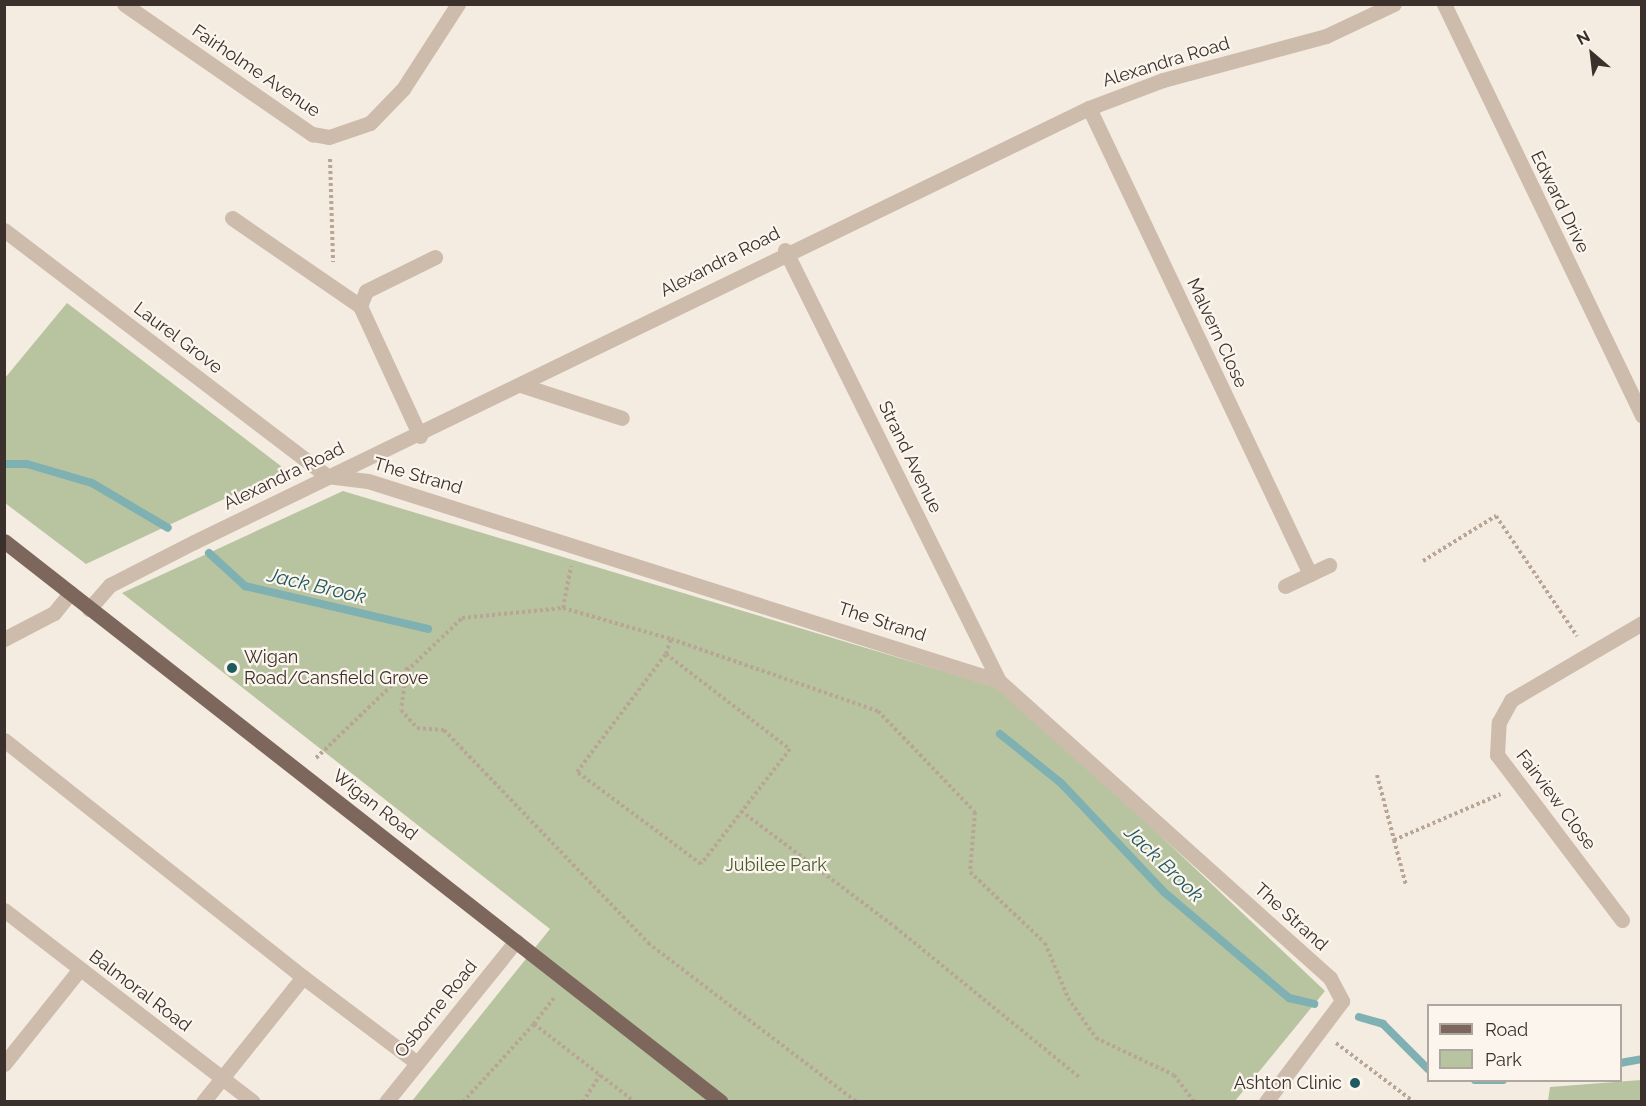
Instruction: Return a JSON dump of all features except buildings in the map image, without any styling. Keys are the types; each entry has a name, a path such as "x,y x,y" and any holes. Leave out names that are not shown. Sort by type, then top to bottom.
{"main road":[{"name":"Wigan Road","path":"4,541 721,1101"}],"street":[{"name":"Fairholme Avenue","path":"124,4 312,134 329,137 370,123 403,89 458,4"},
{"name":"Alexandra Road","path":"89,609 116,582 327,476 420,436 785,250 1089,108 1163,81 1326,36 1394,4"},
{"name":"Edward Drive","path":"1444,4 1641,416"},
{"name":"Malvern Close","path":"1089,108 1310,574"},
{"path":"232,218 335,293 360,306 420,436"},
{"name":"Laurel Grove","path":"4,230 327,476"},
{"name":"Strand Avenue","path":"785,250 999,681"},
{"path":"360,306 366,291 435,257"},
{"path":"521,385 622,418"},
{"name":"The Strand","path":"327,476 368,481 575,544 999,681 1330,978 1342,1001 1321,1032"},
{"path":"1285,586 1329,565"},
{"path":"4,639 54,613 70,593"},
{"name":"Fairview Close","path":"1622,920 1497,755 1499,722 1511,700 1641,623"},
{"path":"4,740 303,977 417,1063"},
{"name":"Balmoral Road","path":"4,910 79,970 253,1101"},
{"name":"Osborne Road","path":"386,1101 516,941"},
{"path":"4,1064 79,970"},
{"path":"203,1101 303,977"},
{"path":"1266,1101 1321,1032"}],"path":[{"path":"329,137 335,293"},
{"path":"1423,561 1496,516 1589,654"},
{"path":"563,608 575,544"},
{"path":"304,774 407,667 462,618 563,608 671,639 878,711 975,812 970,872 1045,943 1068,998 1096,1038 1173,1075 1194,1101"},
{"path":"666,654 790,749 701,864 577,772 666,654 671,639"},
{"path":"407,667 400,710 417,728 444,730 648,943 857,1101"},
{"path":"1377,775 1406,885"},
{"path":"1394,840 1521,786"},
{"path":"741,811 895,927 1080,1078"},
{"path":"463,1101 534,1024 566,980"},
{"path":"534,1024 635,1101"},
{"path":"1321,1032 1414,1101"},
{"path":"584,1101 600,1075"}],"green space":[{"path":"67,303 286,470 86,564 5,503 5,378"},
{"name":"Jubilee Park","path":"343,491 1006,690 1325,991 1235,1101 412,1101 550,929 122,593"},
{"path":"1641,1080 1641,1101 1548,1101 1550,1087"}],"waterway":[{"name":"Jack Brook","path":"4,464 27,464 92,483 168,528"},
{"name":"Jack Brook","path":"209,553 245,586 428,629"},
{"name":"Jack Brook","path":"1000,734 1061,783 1164,892 1289,998 1314,1004"},
{"name":"Jack Brook","path":"1359,1017 1383,1024 1427,1068"},
{"name":"Jack Brook","path":"1622,1063 1642,1059"}],"place":[{"name":"Wigan Road/Cansfield Grove","path":"232,668"},
{"name":"Ashton Clinic","path":"1355,1083"}]}
